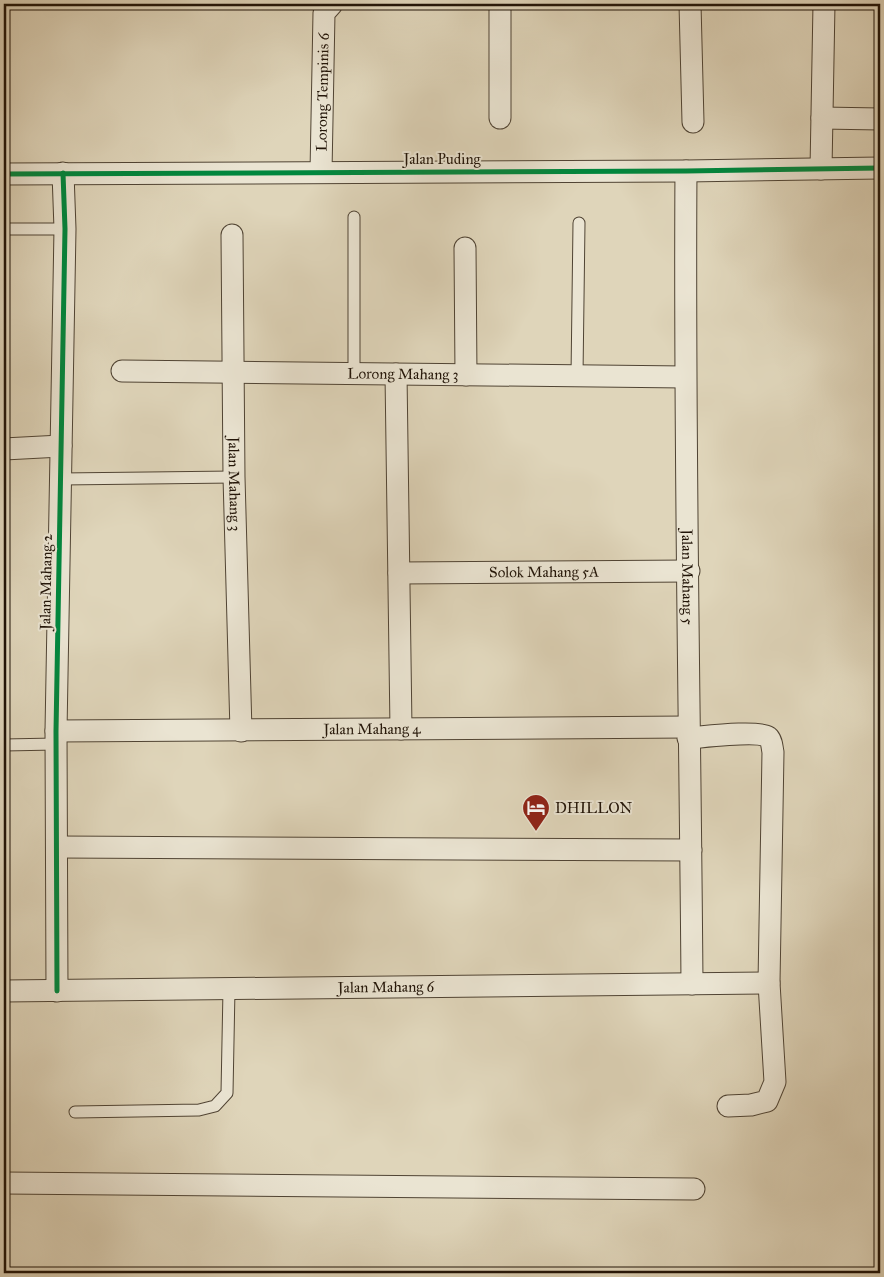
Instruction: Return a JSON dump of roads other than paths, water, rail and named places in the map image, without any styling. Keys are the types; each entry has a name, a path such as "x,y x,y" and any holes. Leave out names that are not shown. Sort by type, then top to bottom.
{"street":[{"path":"500,4 500,118"},
{"path":"690,4 693,122"},
{"path":"821,169 824,4"},
{"name":"Lorong Tempinis 6","path":"321,172 328,8"},
{"path":"822,118 880,119"},
{"name":"Jalan Puding","path":"4,174 686,171 880,168"},
{"name":"Jalan Mahang 5","path":"686,171 685,377 689,571 688,733 692,984"},
{"name":"Jalan Mahang 2","path":"57,990 56,737 65,229 63,173"},
{"name":"Jalan Mahang 3","path":"232,235 234,477 240,731"},
{"path":"465,248 466,375"},
{"name":"Lorong Mahang 3","path":"122,371 685,377"},
{"path":"396,374 401,729"},
{"path":"4,448 61,446"},
{"name":"Solok Mahang 5A","path":"399,573 689,571"},
{"name":"Jalan Mahang 4","path":"56,737 240,731 401,729 741,734 768,737 773,752 770,983"},
{"path":"57,847 691,850"},
{"path":"728,1106 767,1101 775,1082 770,983"},
{"name":"Jalan Mahang 6","path":"4,991 770,983"},
{"path":"4,1183 694,1189"}],"lane":[{"path":"354,217 354,373"},
{"path":"577,376 580,223"},
{"path":"4,229 65,229"},
{"path":"61,479 234,477"},
{"path":"4,744 56,737"},
{"path":"75,1112 199,1110 216,1106 227,1093 229,989"}],"place":[{"name":"DHILLON","path":"536,832"}]}
